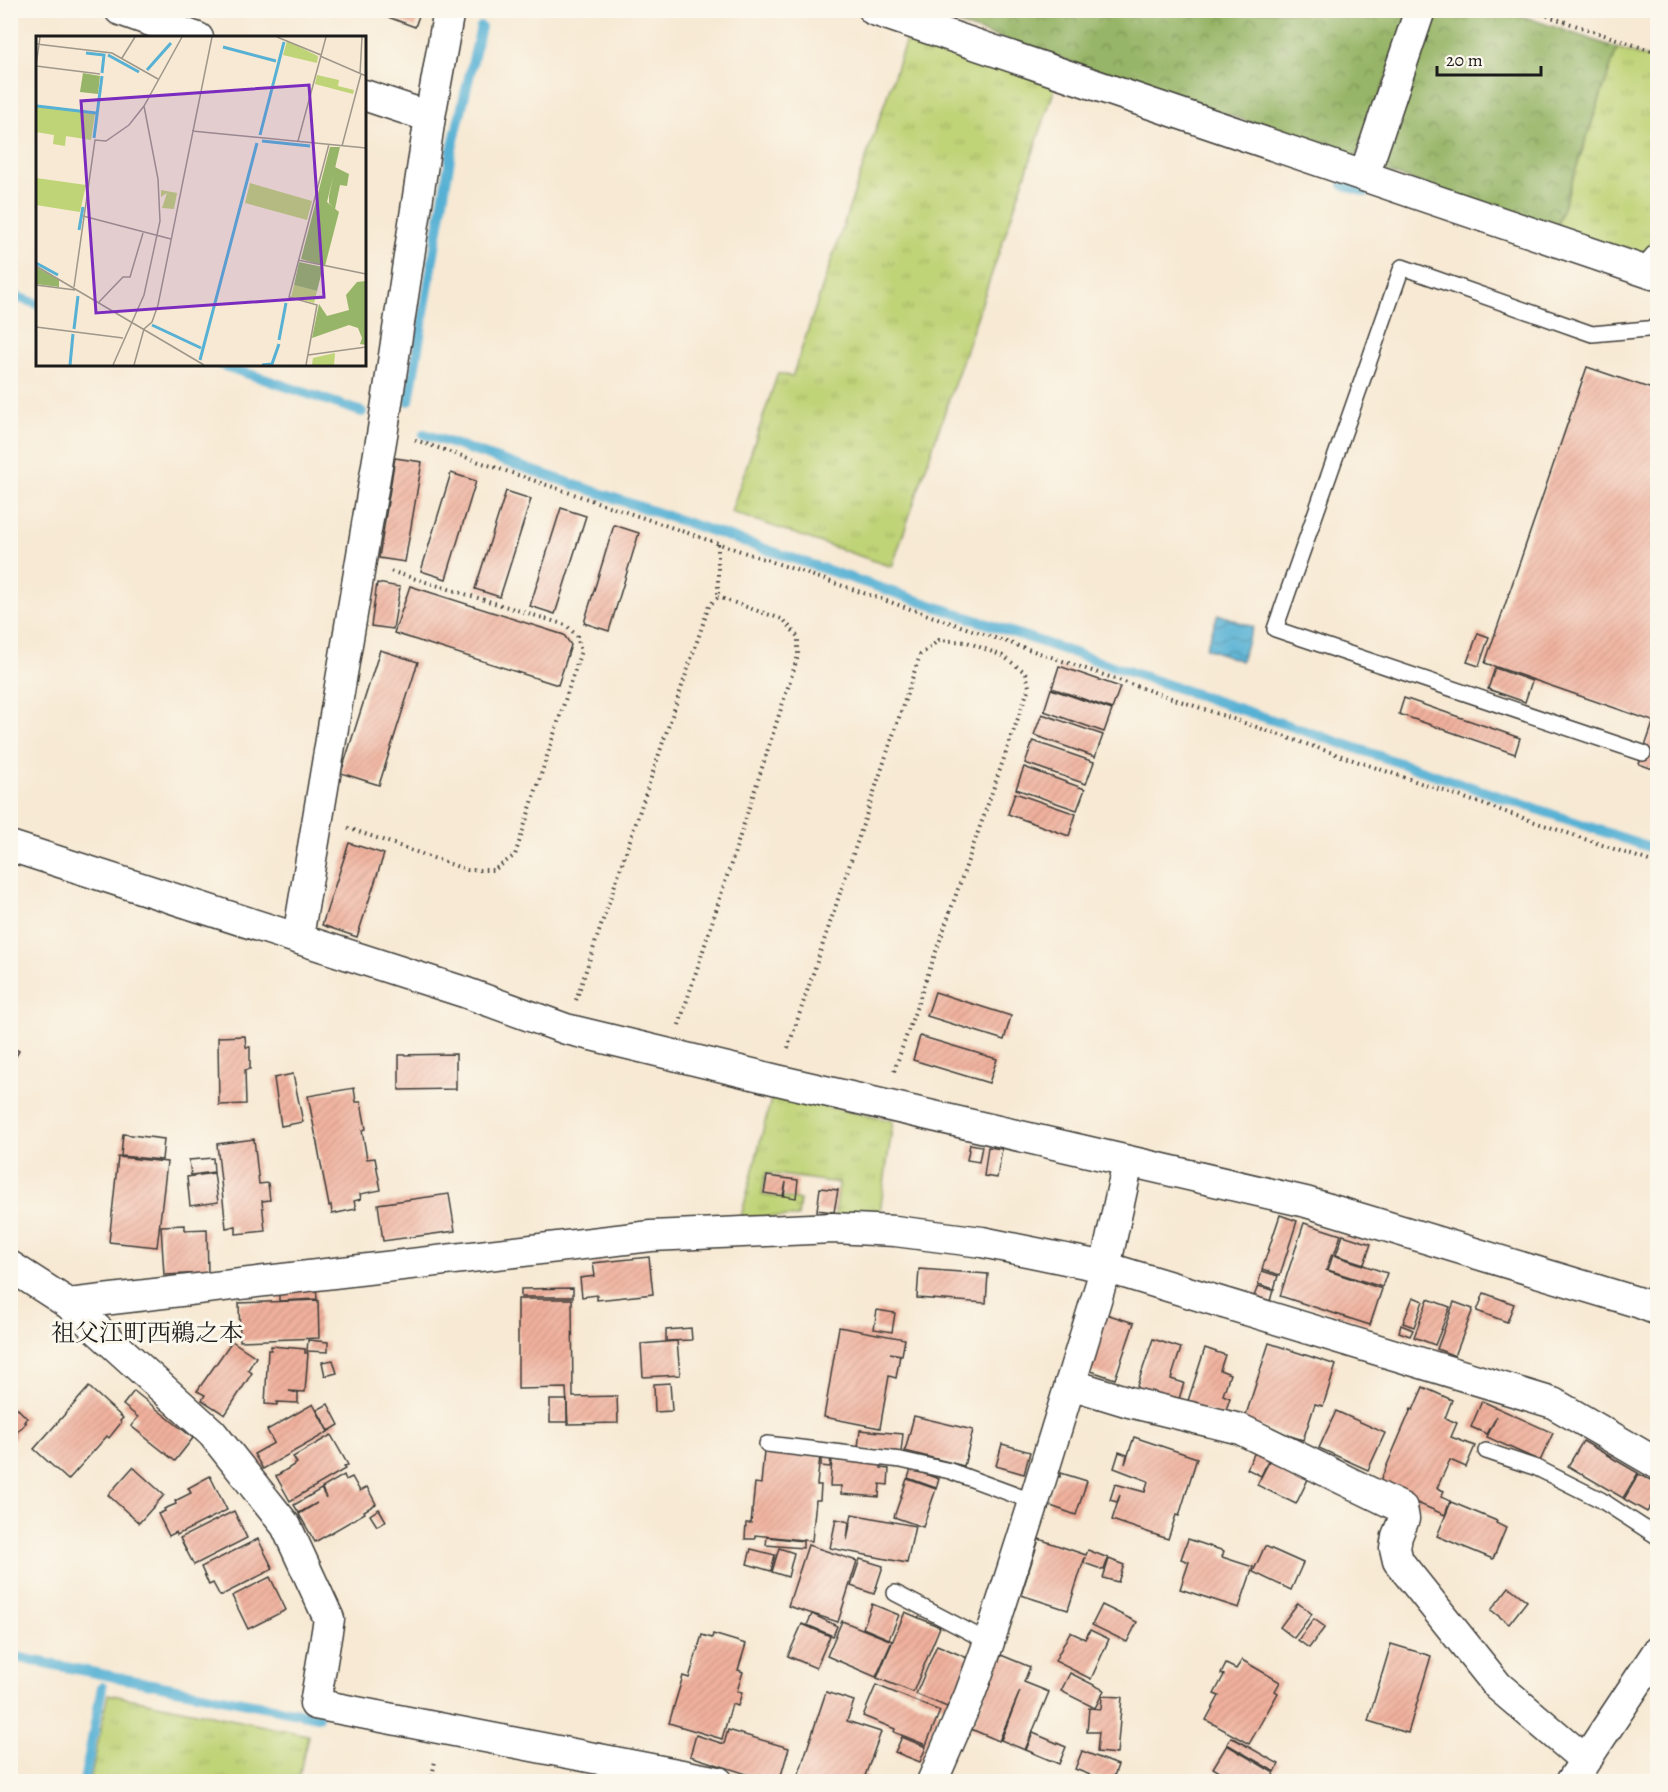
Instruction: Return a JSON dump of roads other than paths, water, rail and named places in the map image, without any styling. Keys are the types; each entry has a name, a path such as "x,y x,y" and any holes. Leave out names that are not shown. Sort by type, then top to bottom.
{"street":[{"path":"120,10 192,36"},
{"path":"298,938 383,429 430,117 449,10"},
{"path":"874,10 1653,274 1658,260"},
{"path":"1364,177 1420,10"},
{"path":"366,95 430,117"},
{"path":"10,846 464,992 567,1029 882,1105 1306,1202 1658,1310"},
{"path":"932,1782 970,1694 989,1642 1034,1502 1105,1267 1128,1162"},
{"path":"69,1304 651,1236 833,1228 895,1231 982,1242 1105,1267 1554,1403 1658,1464"},
{"path":"10,1266 69,1304 212,1433 286,1526 329,1619 315,1704 717,1782"},
{"path":"1070,1384 1129,1402 1240,1429 1402,1508 1404,1519 1395,1548 1398,1561 1498,1686 1578,1771 1658,1651"}],"lane":[{"path":"1643,753 1275,629 1402,267 1592,334 1658,328"},
{"path":"767,1444 901,1460 950,1471 1034,1502"},
{"path":"1486,1451 1537,1468 1601,1500 1658,1537"},
{"path":"895,1593 989,1642"}],"water":[{"path":"1218,614 1253,627 1241,661 1206,648"}],"waterway":[{"path":"409,401 451,153 481,27"},
{"path":"1343,185 1366,192"},
{"path":"10,295 36,303"},
{"path":"225,366 362,412"},
{"path":"424,434 1658,850"},
{"path":"10,1656 318,1717"},
{"path":"84,1782 102,1687"}],"district":[{"name":"祖父江町西鵜之本","path":"147,1333"}]}
